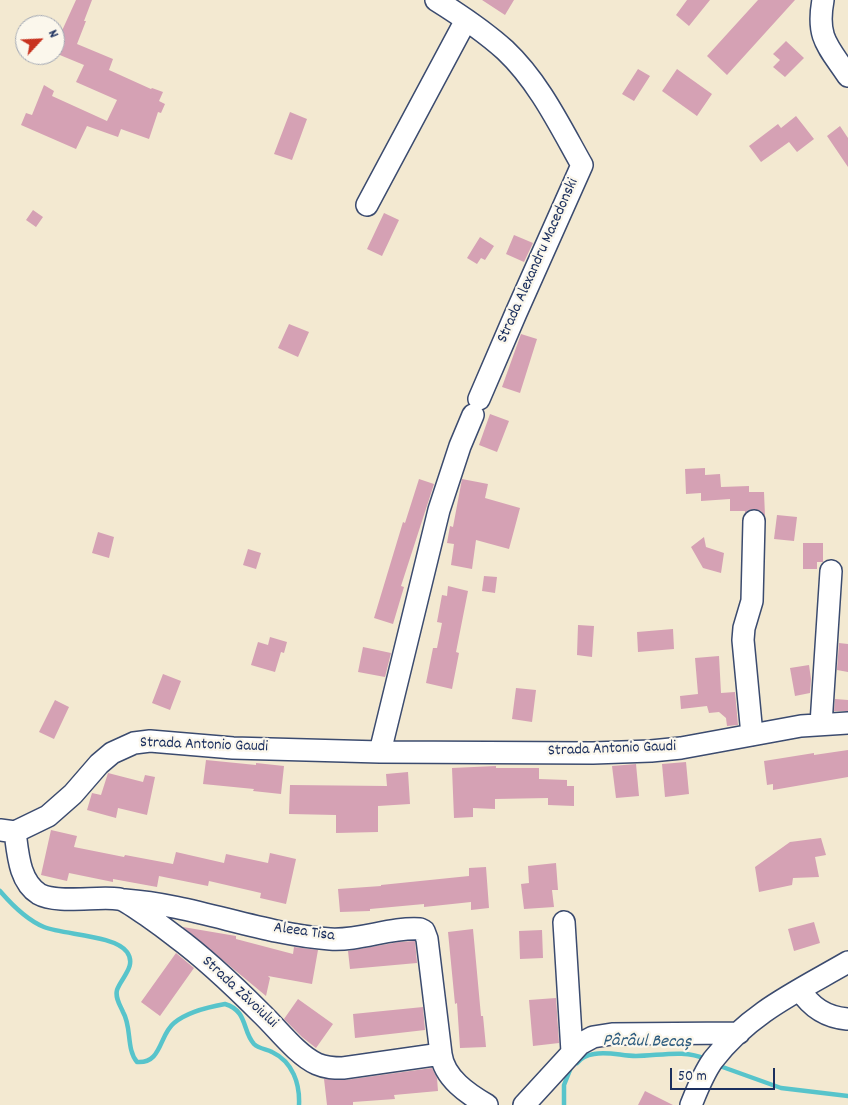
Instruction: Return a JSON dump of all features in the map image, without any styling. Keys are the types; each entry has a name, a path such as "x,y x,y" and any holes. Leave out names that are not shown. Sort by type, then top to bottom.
{"street":[{"name":"Strada Alexandru Macedonski","path":"380,752 439,510 460,446 516,313 582,165 545,100 506,51 481,30 436,0"},
{"path":"823,0 820,24 822,35 828,48 848,76"},
{"path":"367,205 466,20"},
{"path":"752,735 743,640 744,628 752,601 754,521"},
{"path":"821,724 831,571"},
{"name":"Strada Antonio Gaudi","path":"7,831 48,816 73,794 105,758 123,747 134,743 150,742 233,748 380,752 593,753 652,751 709,744 800,726 848,723"},
{"path":"7,831 22,872 32,888 40,895 52,898 121,899"},
{"name":"Strada Zăvoiului","path":"121,899 157,923 197,954 261,1012 306,1057 317,1064 330,1068 343,1068 441,1054"},
{"name":"Aleea Tisa","path":"121,899 160,904 300,935 331,939 420,929 424,931 428,939 441,1054"},
{"path":"564,922 572,1052"},
{"path":"691,1105 706,1072 722,1050 757,1015 848,962"},
{"path":"800,990 808,1002 820,1012 835,1018 846,1019"},
{"path":"524,1105 584,1040 598,1036 739,1033"},
{"path":"441,1054 442,1064 450,1076 487,1105"}],"building":[{"path":"76,0 92,0 77,44 113,59 109,70 151,89 163,92 159,101 165,104 161,113 158,112 149,139 121,129 118,137 87,126 76,149 21,125 26,113 32,115 44,85 54,91 52,96 107,121 117,100 76,82 84,65 65,57 65,24"},
{"path":"482,0 514,0 505,15"},
{"path":"687,0 710,0 689,26 676,15"},
{"path":"758,0 795,0 727,75 707,56"},
{"path":"786,41 804,58 785,77 773,67 780,60 773,54"},
{"path":"638,69 650,76 634,101 622,94"},
{"path":"677,69 712,94 697,116 662,91"},
{"path":"290,112 307,119 292,160 274,154"},
{"path":"796,116 814,139 797,152 789,142 761,162 749,146 778,124 781,128"},
{"path":"840,126 848,138 848,167 827,136"},
{"path":"33,210 43,217 36,227 26,220"},
{"path":"384,213 399,220 382,256 367,249"},
{"path":"514,235 533,243 524,262 506,254"},
{"path":"480,237 494,246 485,260 481,258 477,264 467,258"},
{"path":"289,324 309,332 298,357 278,348"},
{"path":"521,334 537,339 520,393 502,387"},
{"path":"490,414 509,421 497,452 479,445"},
{"path":"705,468 705,475 720,474 721,487 749,486 749,492 764,492 765,516 761,511 755,509 748,510 745,513 745,511 730,511 730,499 701,501 701,493 686,494 685,469"},
{"path":"419,479 434,484 401,586 404,587 393,624 374,618 403,522 405,523"},
{"path":"462,479 488,484 485,498 520,508 509,549 476,540 472,569 451,565 454,544 447,543 450,526 453,527"},
{"path":"777,515 797,517 794,541 774,539"},
{"path":"98,532 114,537 109,558 92,553"},
{"path":"704,537 706,547 724,553 721,573 703,568 691,547"},
{"path":"803,543 823,543 823,562 817,562 817,569 803,569"},
{"path":"248,549 261,553 256,569 243,565"},
{"path":"484,576 497,577 495,593 482,591"},
{"path":"448,586 468,591 456,652 459,653 452,689 426,683 433,648 437,648 442,623 437,622 442,595 447,596"},
{"path":"578,625 594,626 592,657 577,655"},
{"path":"673,629 674,649 638,652 637,632"},
{"path":"270,637 287,642 284,653 281,652 275,672 251,665 258,642 268,645"},
{"path":"839,643 848,644 848,672 837,670"},
{"path":"363,647 391,653 385,677 358,672"},
{"path":"719,656 721,693 735,692 738,725 727,726 726,718 719,712 709,713 707,706 681,709 680,696 698,694 695,658"},
{"path":"809,665 810,693 795,696 790,668"},
{"path":"163,674 181,681 170,710 152,703"},
{"path":"516,688 536,690 532,722 512,719"},
{"path":"835,699 848,700 848,711 834,711"},
{"path":"55,700 69,707 54,739 39,732"},
{"path":"848,750 848,777 773,790 773,784 767,785 764,761"},
{"path":"206,760 284,766 281,794 253,791 254,789 203,784"},
{"path":"686,762 689,794 665,797 662,764"},
{"path":"636,764 639,796 616,798 612,766"},
{"path":"496,766 496,768 539,768 539,779 567,780 567,786 574,786 574,806 548,805 548,798 495,799 495,809 473,808 473,817 454,818 452,768"},
{"path":"408,772 410,804 378,806 378,832 336,833 336,815 289,814 290,785 387,786 386,774"},
{"path":"108,773 143,782 145,775 155,777 147,815 118,808 116,818 87,810 92,793 101,795"},
{"path":"51,830 77,836 74,847 173,864 176,852 224,863 226,854 268,863 270,853 296,859 286,904 260,898 261,893 209,881 208,886 159,876 157,887 113,879 113,882 69,873 67,881 41,875"},
{"path":"821,838 826,855 815,857 819,877 793,878 792,885 759,892 755,867 790,842"},
{"path":"556,863 558,890 552,890 554,907 524,909 521,884 529,883 528,866"},
{"path":"486,867 489,908 471,910 471,902 424,907 424,904 370,909 370,911 340,912 338,889 469,876 469,868"},
{"path":"814,922 820,943 794,951 788,929"},
{"path":"183,927 236,936 236,939 293,954 294,947 318,950 312,984 268,976 270,978 266,996"},
{"path":"473,929 481,1016 483,1016 486,1047 460,1048 457,1003 455,1004 448,932"},
{"path":"542,930 543,958 520,959 519,931"},
{"path":"415,941 417,963 350,969 348,951"},
{"path":"176,953 194,968 160,1016 141,1002"},
{"path":"556,998 559,1043 533,1046 529,1000"},
{"path":"298,999 333,1024 316,1048 284,1019"},
{"path":"423,1007 425,1030 355,1038 353,1014"},
{"path":"432,1068 437,1078 438,1091 394,1095 395,1099 353,1102 353,1105 327,1105 324,1079 345,1080"},
{"path":"645,1091 673,1105 638,1105"}],"waterway":[{"name":"Pârâul Becaș","path":"0,891 20,912 44,927 112,942 121,946 127,952 130,957 129,967 119,985 117,996 126,1018 131,1051 137,1062 145,1061 156,1054 165,1034 179,1019 198,1010 225,1004 238,1011 254,1044 279,1056 290,1068 294,1074 298,1089 299,1105"},
{"name":"Pârâul Becaș","path":"577,1063 587,1056 604,1053 636,1056 689,1054 705,1059"},
{"name":"Pârâul Becaș","path":"717,1065 781,1088 848,1096"},
{"name":"Pârâul Becaș","path":"564,1105 564,1085 570,1070"}]}
